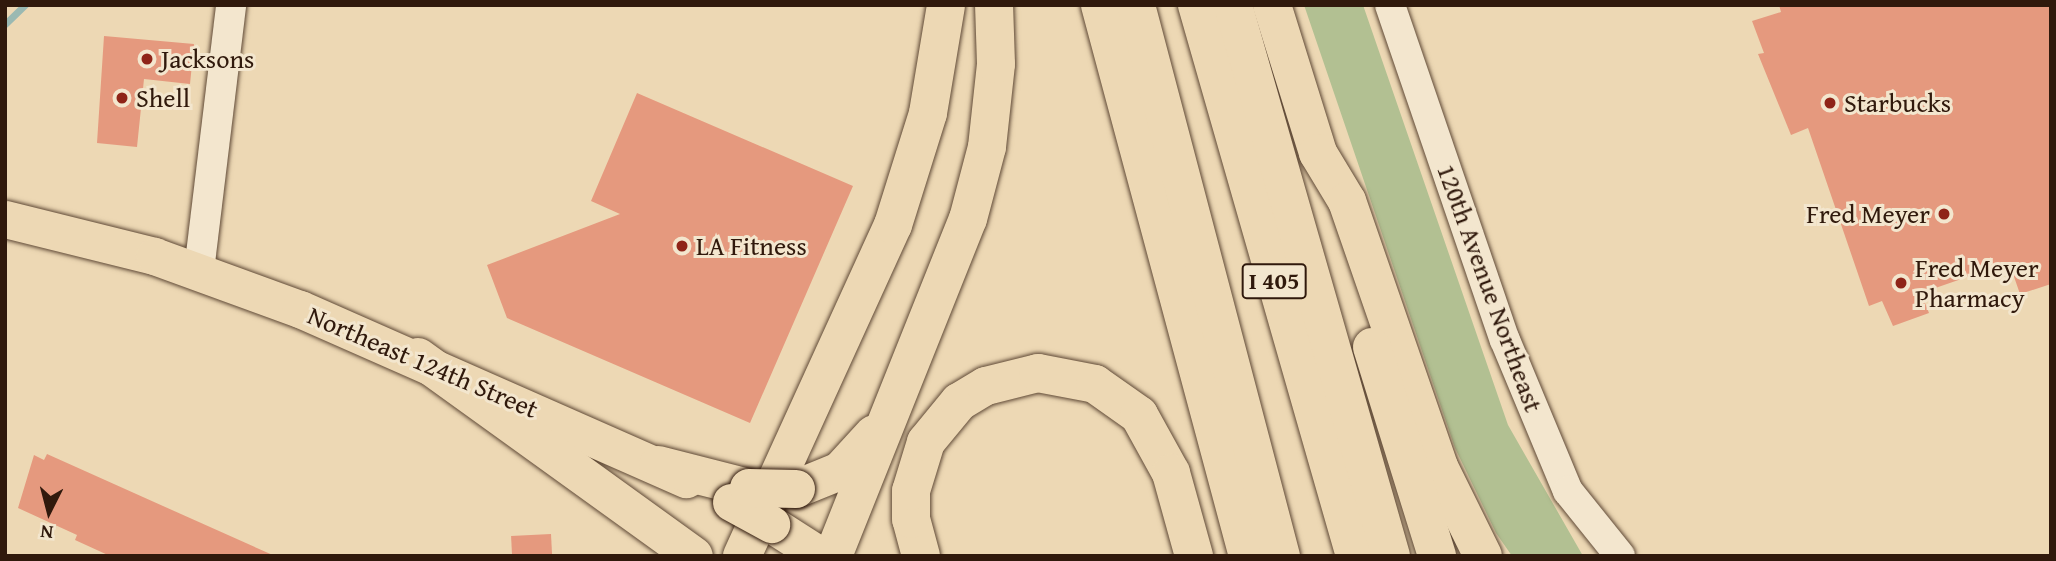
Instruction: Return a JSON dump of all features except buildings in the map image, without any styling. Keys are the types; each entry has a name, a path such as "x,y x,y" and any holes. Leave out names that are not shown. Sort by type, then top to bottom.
{"highway":[{"path":"742,556 893,225 928,113 946,5"},
{"path":"832,556 895,407 968,219 988,147 996,64 994,5"},
{"path":"1100,5 1248,556"},
{"name":"I 405","path":"1136,5 1281,556"},
{"name":"I 405","path":"1198,5 1355,556"},
{"name":"I 405","path":"1233,5 1391,556"},
{"path":"1272,5 1318,153 1330,211 1437,556"},
{"path":"1318,153 1347,201 1439,467 1483,556"},
{"path":"418,357 694,556"},
{"path":"921,556 911,519 911,491 926,442 959,402 986,386 1038,373 1095,384 1139,415 1171,473 1194,556"},
{"path":"658,465 740,495 796,488 840,471 895,407"}],"main road":[{"name":"Northeast 124th Street","path":"5,219 87,237 199,271 418,357 658,465"},
{"path":"740,495 771,524 821,556"}],"street":[{"path":"199,271 231,5"},
{"name":"120th Avenue Northeast","path":"1390,5 1505,340 1568,491 1620,556"}],"green space":[{"path":"1304,5 1363,5 1508,425 1583,556 1512,556 1496,533 1455,448"}],"waterway":[{"path":"5,24 25,5"}],"place":[{"name":"Jacksons","path":"147,59"},
{"name":"Shell","path":"122,98"},
{"name":"Starbucks","path":"1830,103"},
{"name":"Fred Meyer","path":"1944,214"},
{"name":"LA Fitness","path":"682,246"},
{"name":"Fred Meyer Pharmacy","path":"1901,283"}]}
